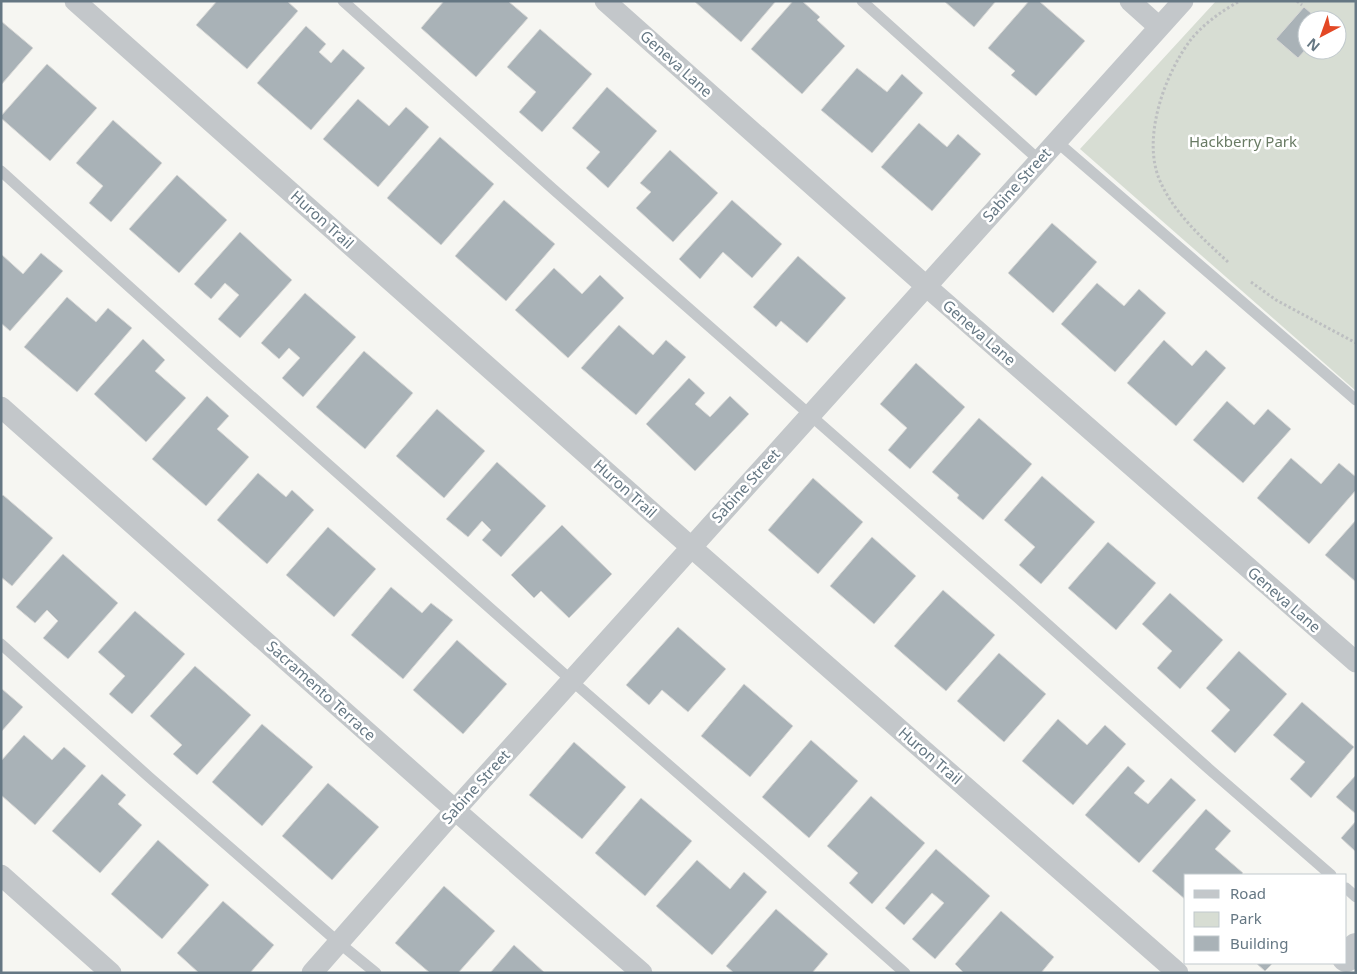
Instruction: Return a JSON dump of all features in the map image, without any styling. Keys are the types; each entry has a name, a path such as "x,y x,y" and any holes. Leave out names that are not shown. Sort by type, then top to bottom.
{"street":[{"name":"Huron Trail","path":"75,1 691,547 1178,973"},
{"name":"Geneva Lane","path":"605,1 926,286 1356,662"},
{"path":"1130,1 1159,27"},
{"name":"Sabine Street","path":"312,973 571,680 1183,1"},
{"name":"Sacramento Terrace","path":"1,408 642,973"},
{"path":"1,875 111,973"},
{"path":"1347,957 1356,947"}],"lane":[{"path":"343,1 1330,874"},
{"path":"862,1 1040,160"},
{"path":"1056,141 1356,400"},
{"path":"1,170 223,371 905,973"},
{"path":"1,644 149,777 376,973"}],"path":[{"path":"1232,266 1190,225 1168,195 1155,167 1153,138 1165,87 1192,38 1201,29 1240,1"},
{"path":"1297,1 1302,5"},
{"path":"1248,280 1276,300 1356,343"}],"green space":[{"name":"Hackberry Park","path":"1216,1 1356,1 1356,391 1080,149"}],"building":[{"path":"217,1 287,1 298,11 247,69 196,25"},
{"path":"444,1 508,1 528,18 476,77 421,28"},
{"path":"694,1 776,1 741,42"},
{"path":"793,1 802,1 820,17 817,20 845,46 802,94 751,49"},
{"path":"944,1 996,1 974,27"},
{"path":"1029,1 1039,1 1085,41 1036,96 1011,75 1015,71 988,48"},
{"path":"1297,15 1297,57 1276,39"},
{"path":"1,21 33,48 1,85"},
{"path":"306,26 326,44 319,52 331,63 343,49 365,68 311,130 257,83"},
{"path":"540,29 592,74 542,132 519,112 536,92 507,67"},
{"path":"47,64 97,108 50,161 1,118"},
{"path":"857,68 887,92 902,74 923,93 872,153 821,110"},
{"path":"607,87 657,131 608,188 586,168 600,152 572,128"},
{"path":"358,99 389,126 406,107 429,127 378,187 323,139"},
{"path":"113,120 162,163 111,222 89,203 103,186 76,163"},
{"path":"919,123 947,147 958,134 981,154 932,211 881,167"},
{"path":"440,137 494,184 441,245 387,198"},
{"path":"670,150 718,193 673,242 636,208 651,192 640,183"},
{"path":"177,175 227,220 179,273 129,229"},
{"path":"504,200 555,244 506,301 455,256"},
{"path":"732,200 782,244 752,278 723,252 700,279 679,259"},
{"path":"1052,223 1097,262 1053,313 1008,273"},
{"path":"240,232 292,280 240,338 218,319 239,295 225,283 211,299 194,284"},
{"path":"41,253 63,271 10,331 1,323 1,254 23,274"},
{"path":"798,256 846,298 807,343 781,321 776,327 753,307"},
{"path":"554,268 582,294 600,275 624,298 568,358 515,310"},
{"path":"1097,283 1124,306 1139,289 1166,313 1115,372 1061,324"},
{"path":"305,293 356,337 303,397 282,378 300,358 289,348 279,359 261,343"},
{"path":"67,297 96,322 108,308 132,328 77,392 24,347"},
{"path":"619,325 653,355 666,340 686,357 636,415 581,368"},
{"path":"143,339 165,360 155,371 186,398 146,442 94,394"},
{"path":"1164,340 1192,366 1206,350 1226,368 1176,426 1127,383"},
{"path":"364,351 413,393 365,449 316,407"},
{"path":"916,363 965,407 910,469 888,450 907,428 880,404"},
{"path":"689,378 705,393 695,404 710,417 730,396 749,414 695,471 646,424"},
{"path":"207,396 229,416 217,429 249,457 206,506 152,459"},
{"path":"1227,401 1254,425 1268,409 1291,429 1243,483 1193,440"},
{"path":"437,409 485,451 444,498 396,456"},
{"path":"979,418 1032,464 983,520 957,498 959,495 932,472"},
{"path":"1291,458 1321,484 1339,463 1356,477 1356,490 1309,544 1257,498"},
{"path":"497,462 546,506 501,557 482,540 491,530 482,521 468,537 446,519"},
{"path":"258,473 286,497 292,490 314,510 267,564 217,520"},
{"path":"1042,476 1095,522 1041,584 1019,565 1035,547 1004,520"},
{"path":"813,478 863,522 818,574 768,530"},
{"path":"3,495 53,538 12,586 1,577 1,497"},
{"path":"1356,520 1356,582 1325,555"},
{"path":"562,525 612,574 569,618 541,591 534,598 511,575"},
{"path":"328,527 376,569 334,617 286,575"},
{"path":"872,537 916,576 874,624 830,586"},
{"path":"1108,542 1156,583 1116,630 1068,588"},
{"path":"63,554 118,603 68,659 43,638 58,621 47,610 35,623 16,607"},
{"path":"391,587 422,613 431,603 453,620 403,679 351,635"},
{"path":"943,590 995,635 946,691 894,646"},
{"path":"1170,593 1223,640 1180,689 1157,668 1172,651 1142,624"},
{"path":"135,611 185,654 132,714 109,694 125,676 98,652"},
{"path":"678,627 726,669 688,712 662,690 649,705 626,685"},
{"path":"457,640 507,684 463,734 413,690"},
{"path":"1239,651 1287,694 1235,753 1211,731 1230,710 1206,688"},
{"path":"999,653 1046,694 1004,742 957,701"},
{"path":"195,666 251,715 197,775 173,754 182,745 150,716"},
{"path":"744,684 793,726 750,777 701,736"},
{"path":"2,689 23,707 1,732 1,691"},
{"path":"1302,702 1354,747 1311,798 1290,779 1305,762 1273,735"},
{"path":"1058,719 1087,745 1105,725 1126,744 1073,805 1022,761"},
{"path":"262,724 313,767 262,826 212,782"},
{"path":"24,735 52,760 64,747 86,766 35,825 1,795 1,761"},
{"path":"811,740 858,781 809,838 762,797"},
{"path":"574,742 626,787 582,839 529,795"},
{"path":"1128,766 1145,781 1134,793 1148,804 1171,778 1196,800 1139,863 1085,815"},
{"path":"102,774 126,795 118,804 142,825 100,873 52,831"},
{"path":"1356,775 1356,814 1336,797"},
{"path":"328,783 379,827 332,880 282,836"},
{"path":"871,796 925,843 872,904 849,883 858,873 827,846"},
{"path":"641,798 692,841 645,896 595,853"},
{"path":"1206,809 1231,831 1215,849 1243,873 1184,874 1184,898 1152,871"},
{"path":"1356,821 1356,852 1341,838"},
{"path":"158,840 209,885 162,939 111,894"},
{"path":"936,849 990,896 935,959 912,939 944,903 932,893 904,925 885,908"},
{"path":"697,860 730,889 744,872 767,892 712,955 656,906"},
{"path":"444,886 495,931 458,973 430,973 395,943"},
{"path":"223,901 274,945 250,973 199,973 177,953"},
{"path":"776,909 828,954 812,973 734,973 726,966"},
{"path":"1001,911 1054,957 1041,973 964,973 955,964"},
{"path":"514,945 545,973 490,973"},
{"path":"1257,964 1272,964 1265,971"}]}
